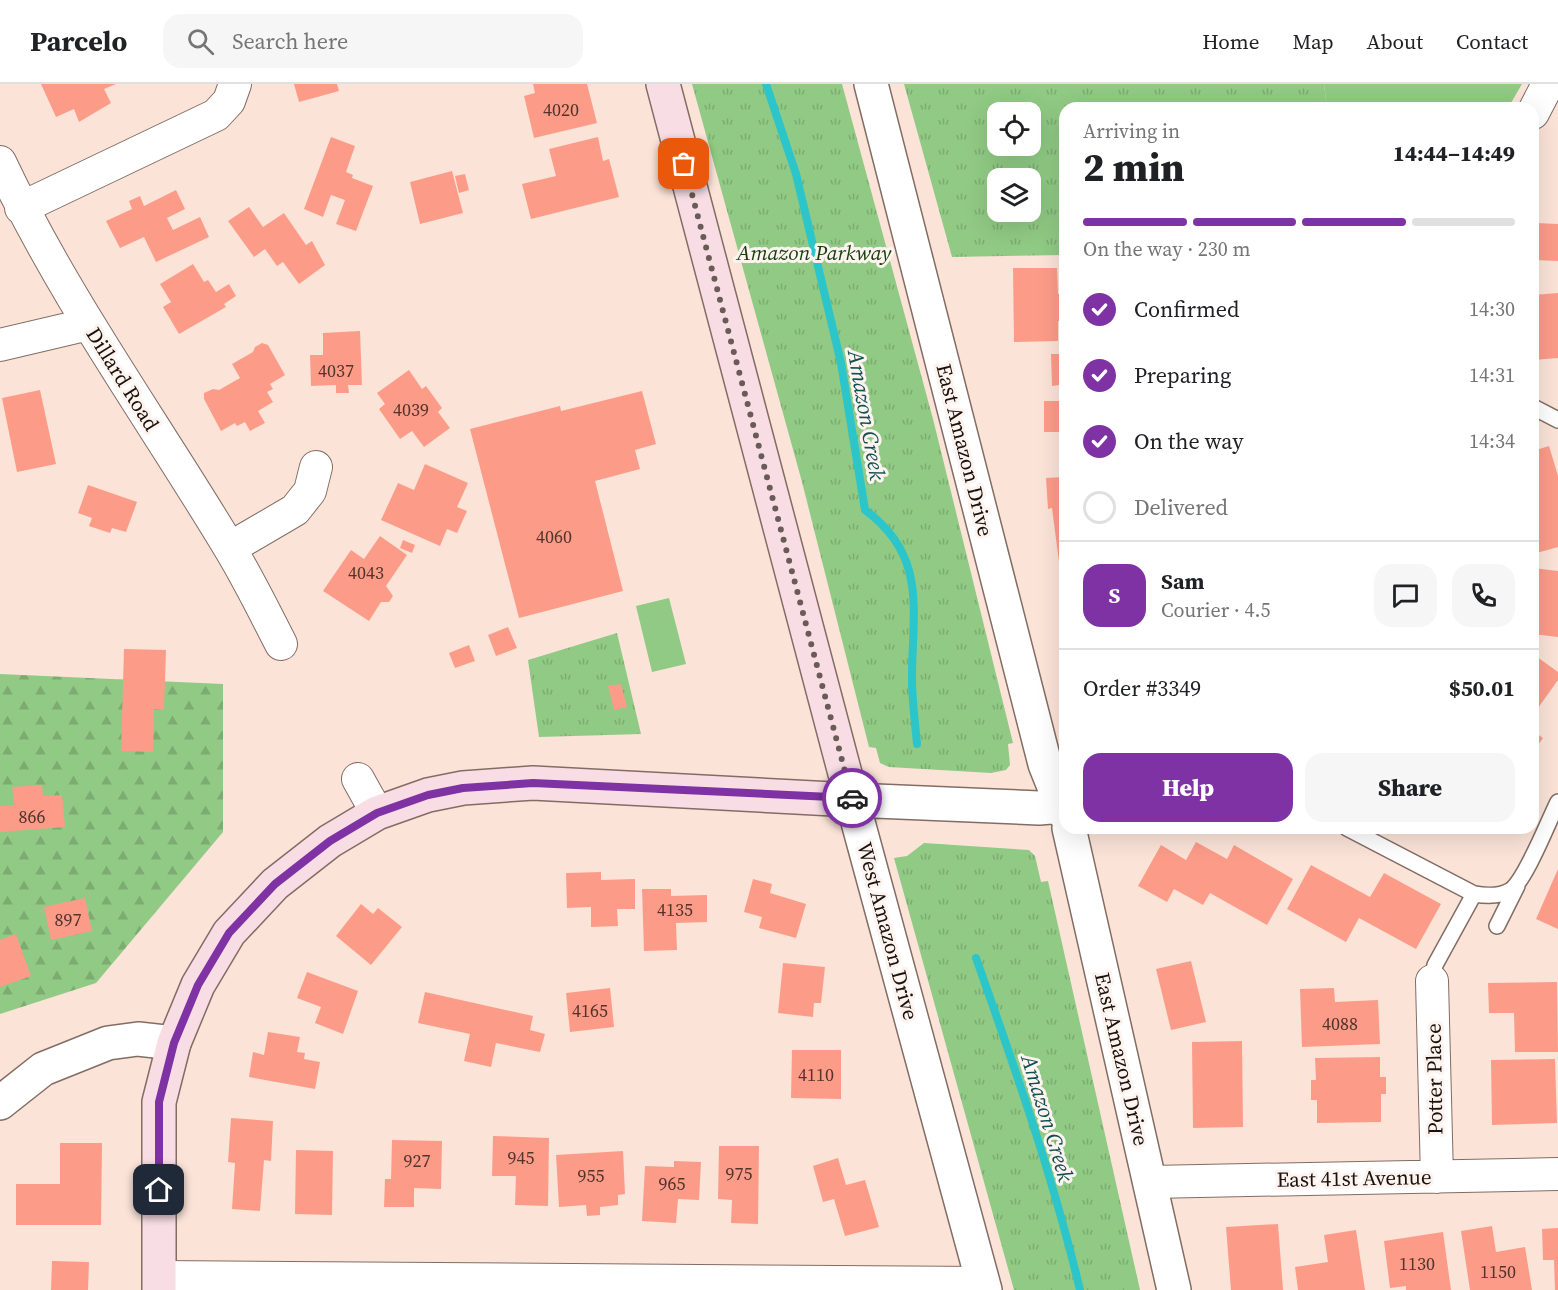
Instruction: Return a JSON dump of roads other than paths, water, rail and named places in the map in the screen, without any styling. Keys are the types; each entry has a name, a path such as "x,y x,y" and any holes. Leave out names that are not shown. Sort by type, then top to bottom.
{"main road":[{"name":"West Amazon Drive","path":"663,84 852,800"},
{"path":"160,1284 159,1102 174,1043 198,985 229,933 275,884 330,841 377,813 428,795 471,787 533,783 852,800"}],"street":[{"path":"21,208 216,115 229,101 235,84"},
{"name":"East Amazon Drive","path":"871,84 1045,765 1059,799"},
{"path":"1539,102 1548,84"},
{"name":"Dillard Road","path":"0,162 21,208 88,324 230,548 281,644"},
{"path":"0,345 88,324"},
{"path":"230,548 295,510 310,491 316,467"},
{"path":"358,779 377,813"},
{"path":"852,800 1059,814"},
{"name":"West Amazon Drive","path":"852,800 984,1287"},
{"name":"East Amazon Drive","path":"1070,834 1174,1290"},
{"name":"Potter Place","path":"1432,981 1437,1177"},
{"path":"0,1103 43,1069 108,1043 138,1039 174,1043"},
{"name":"East 41st Avenue","path":"1151,1182 1558,1174"},
{"path":"160,1284 984,1287"}],"lane":[{"path":"1539,410 1558,420"},
{"path":"1497,926 1558,802"},
{"path":"1359,834 1474,894 1484,896 1503,894 1520,881"},
{"path":"1432,981 1435,964 1474,894"}],"waterway":[{"name":"Amazon Creek","path":"766,84 796,174 841,363 865,510 885,528 899,546 908,566 914,608 912,687 917,744"},
{"name":"Amazon Creek","path":"976,958 1046,1164 1080,1290"}],"park label":[{"name":"Amazon Parkway","path":"814,252"}]}
